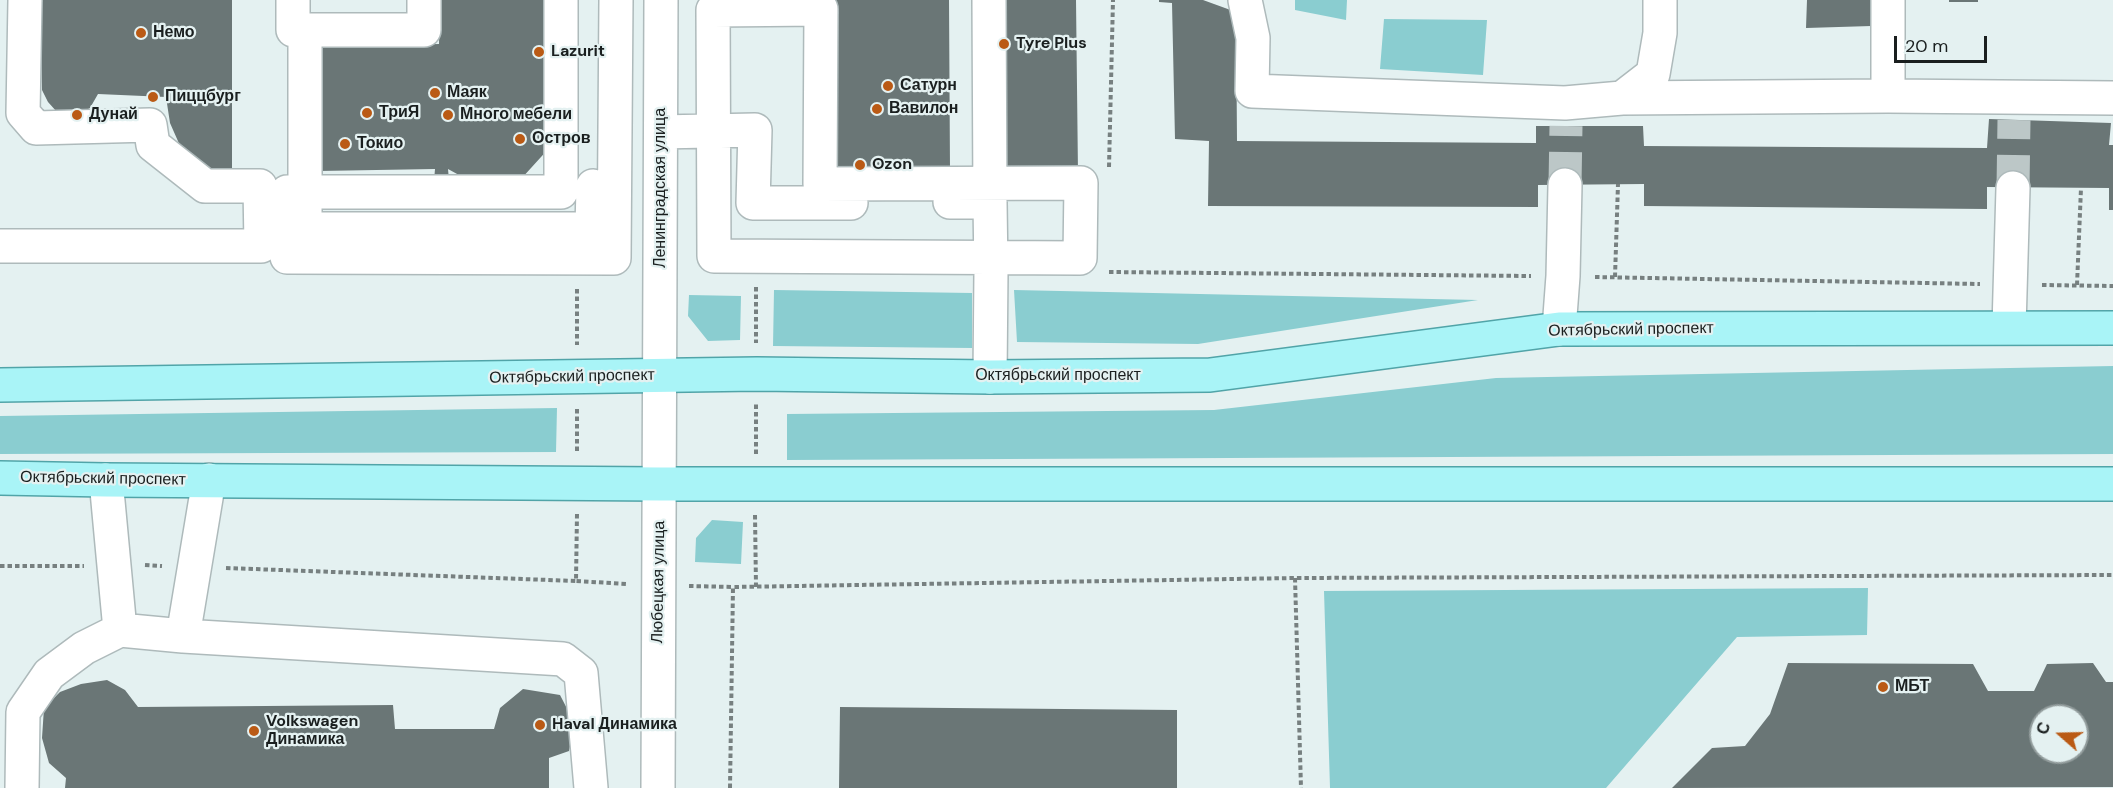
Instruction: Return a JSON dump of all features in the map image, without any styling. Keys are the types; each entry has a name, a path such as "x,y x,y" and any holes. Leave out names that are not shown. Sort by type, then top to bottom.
{"main road":[{"name":"Октябрьский проспект","path":"0,385 757,374 1210,375 1559,329 2113,328"},
{"name":"Октябрьский проспект","path":"0,478 660,484 2113,484"}],"street":[{"path":"0,246 261,246 260,186 205,186 153,145 150,125 36,128 23,113 25,0"},
{"path":"293,0 293,30 424,30 424,0"},
{"path":"561,0 561,192 287,192 287,257 614,258 616,0"},
{"path":"305,30 305,229 592,229 595,0"},
{"name":"Ленинградская улица","path":"660,376 661,0"},
{"path":"989,0 990,376"},
{"path":"1245,0 1253,38 1252,91 1566,115 1622,98 1888,96 2015,108 2113,98"},
{"path":"1622,98 1653,74 1660,33 1660,0"},
{"path":"1888,0 1888,96"},
{"path":"661,132 713,132 755,130 753,203 990,193 1081,183 1080,258 714,256 713,132 713,10 820,9 820,184 990,193"},
{"path":"1559,329 1565,185"},
{"path":"2009,327 2013,188"},
{"name":"Любецкая улица","path":"658,788 660,376"},
{"path":"106,480 120,630"},
{"path":"183,636 209,480"},
{"path":"22,788 23,712 49,674 84,648 120,630 183,636 563,659 581,673 591,788"}],"path":[{"path":"1109,178 1113,0"},
{"path":"1615,277 1618,184"},
{"path":"2077,285 2081,188"},
{"path":"1107,260 1107,272 1563,276 2113,286"},
{"path":"756,281 756,587"},
{"path":"0,566 193,567 576,581"},
{"path":"730,788 733,587 1295,578 2113,575"},
{"path":"1295,578 1301,788"}],"shaded area":[{"path":"1295,0 1347,0 1346,20 1295,10"},
{"path":"1384,19 1487,20 1483,75 1380,69"},
{"path":"774,290 972,293 972,348 773,346"},
{"path":"1014,290 1478,300 1198,344 1017,342"},
{"path":"689,295 741,296 740,340 708,341 688,316"},
{"path":"2113,366 2113,454 787,460 787,414 1214,410 1496,378"},
{"path":"557,408 556,452 0,454 0,416"},
{"path":"712,520 743,522 741,564 695,562 696,538"},
{"path":"1868,588 1867,635 1737,637 1606,788 1330,788 1324,591"}],"building":[{"path":"40,0 232,0 232,174 204,169 181,148 170,123 166,97 98,94 90,108 77,115 57,112 48,102 42,90"},
{"name":"Маяк","path":"440,0 545,0 551,146 521,179 479,186 448,169 449,180 434,181 435,169 318,171 317,47 439,44"},
{"name":"Сатурн","path":"825,0 949,0 950,171 827,172"},
{"path":"1003,0 1076,0 1078,174 1005,175"},
{"path":"1159,0 1203,0 1236,12 1237,141 1536,143 1536,126 1643,126 1644,146 1987,148 1989,119 2111,123 2109,145 2113,145 2113,210 2109,210 2109,188 1987,187 1987,209 1644,206 1644,184 1538,185 1538,207 1208,206 1209,141 1175,139 1172,3 1159,2"},
{"path":"1807,0 1871,0 1871,26 1806,28"},
{"path":"1949,0 1978,0 1978,2 1949,2"},
{"path":"1788,663 1973,664 1988,691 2034,691 2047,664 2093,663 2106,682 2113,682 2113,787 1672,788 1712,748 1745,746 1770,714"},
{"path":"107,680 125,690 138,707 393,705 395,729 494,729 500,708 523,689 560,695 575,724 569,751 549,758 549,788 65,788 66,778 49,763 42,738 44,708 60,692 81,684"},
{"path":"840,707 1177,710 1177,788 839,788"}],"tunnel":[{"path":"2013,188 2014,120"},
{"path":"1565,185 1566,126"}],"place":[{"name":"Немо","path":"141,33"},
{"name":"Tyre Plus","path":"1004,44"},
{"name":"Lazurit","path":"539,52"},
{"name":"Сатурн","path":"888,86"},
{"name":"Маяк","path":"435,93"},
{"name":"Пиццбург","path":"153,97"},
{"name":"Вавилон","path":"877,109"},
{"name":"ТриЯ","path":"367,113"},
{"name":"Дунай","path":"77,115"},
{"name":"Много мебели","path":"448,115"},
{"name":"Остров","path":"520,139"},
{"name":"Токио","path":"345,144"},
{"name":"Ozon","path":"860,165"},
{"name":"МБТ","path":"1883,687"},
{"name":"Haval Динамика","path":"540,725"},
{"name":"Volkswagen Динамика","path":"254,731"}]}
